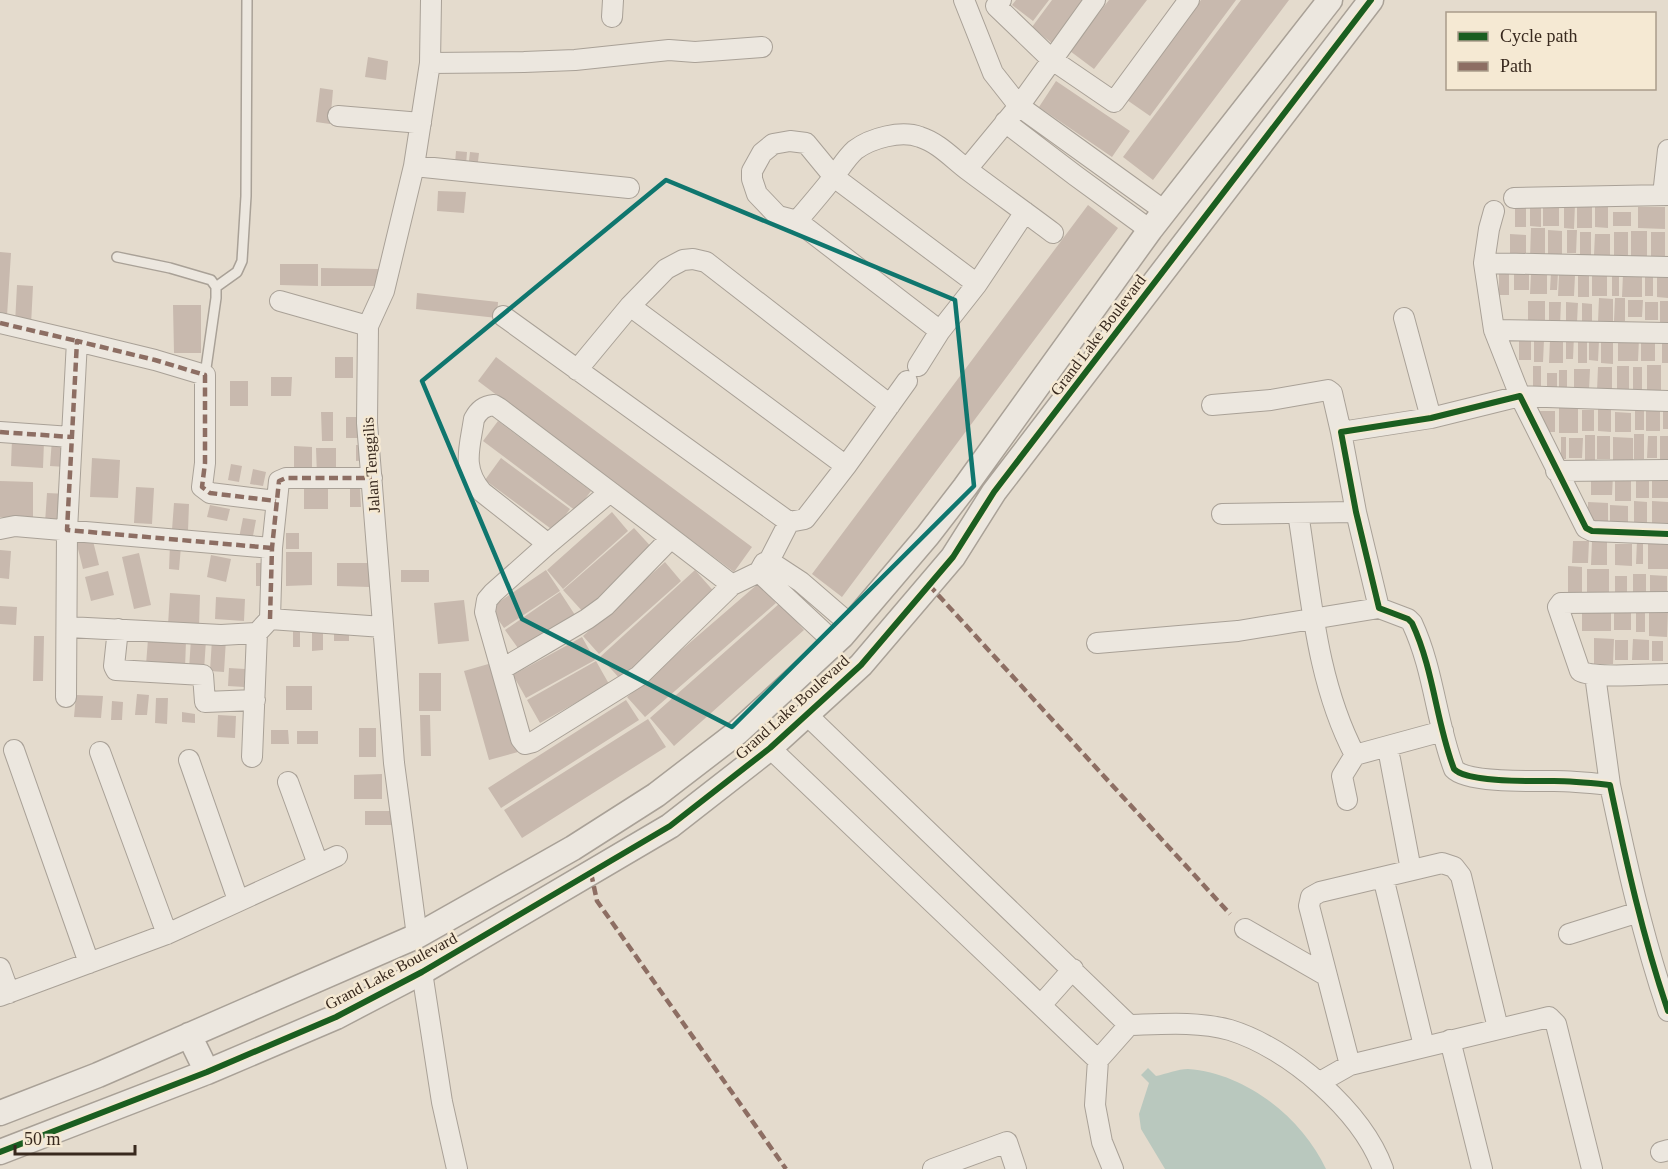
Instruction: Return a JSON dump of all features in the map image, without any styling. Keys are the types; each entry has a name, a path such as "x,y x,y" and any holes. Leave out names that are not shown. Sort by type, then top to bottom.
{"street":[{"name":"Jalan Tenggilis","path":"417,936 394,763 383,627 368,423 368,326 384,291 414,166 430,63 430,0"},
{"path":"964,0 993,73 1019,106 1091,157 1158,221"},
{"path":"967,169 1019,106 1095,0"},
{"path":"996,2 1052,59 1120,106 1189,0"},
{"name":"Grand Lake Boulevard","path":"0,1113 98,1075 417,936 573,848 656,795 738,732 852,626 965,488 1158,221 1330,0"},
{"name":"Grand Lake Boulevard","path":"0,1152 207,1072 336,1017 422,972 670,826 770,748 861,665 953,557 994,492 1371,0"},
{"path":"430,63 524,62 669,50 695,52 762,48"},
{"path":"338,116 421,123"},
{"path":"1005,122 1076,176 1158,221"},
{"path":"798,221 857,149 892,135 907,134 921,136 940,147 1053,233"},
{"path":"940,331 798,221 778,216 758,194 752,179 752,171 762,153 773,144 790,141 807,143 834,177 977,284"},
{"path":"1514,198 1665,195 1668,150"},
{"path":"1076,176 1091,157"},
{"path":"414,166 629,188"},
{"path":"1494,211 1484,262 1494,330 1520,396 1584,525 1588,529 1668,534"},
{"path":"503,316 789,522 805,519 913,374 940,331 977,284 1025,212"},
{"path":"577,370 630,306 666,269 674,263 693,259 706,261 890,405"},
{"path":"1484,262 1668,267"},
{"path":"280,301 368,326"},
{"path":"630,306 846,466"},
{"path":"1404,318 1431,418"},
{"path":"0,323 155,360 205,375 205,463 202,487 210,493 276,501"},
{"path":"1494,330 1668,333"},
{"path":"66,697 67,530 77,341"},
{"path":"1212,405 1328,390 1332,393 1356,512 1379,608"},
{"path":"1341,432 1431,418 1520,396 1668,401"},
{"path":"548,544 482,492 474,483 467,464 474,419 477,412 486,406 494,405 732,585"},
{"path":"0,432 72,437"},
{"path":"1556,471 1668,470"},
{"path":"252,757 255,700 278,484 281,479 372,478"},
{"path":"610,492 548,544 487,600 485,612 487,620 521,739 525,744 533,742 639,676 732,585 764,566 789,522"},
{"path":"1222,514 1356,512"},
{"path":"1298,513 1314,618 1327,683 1344,734 1355,755"},
{"path":"0,530 15,526 272,548"},
{"path":"502,669 596,612 671,538"},
{"path":"764,566 801,582 852,626"},
{"path":"764,566 835,643"},
{"path":"1668,602 1559,603 1558,607 1580,671 1595,675 1668,674"},
{"path":"1097,643 1238,630 1379,608 1401,616 1412,623 1433,684 1450,759 1458,773 1481,778 1610,785"},
{"path":"68,627 220,635 264,626 383,627"},
{"path":"118,630 114,666 116,669 203,675 206,702 255,700"},
{"path":"1595,675 1610,785 1639,912 1660,956 1668,1011"},
{"path":"806,714 1129,1025 1191,1024 1230,1030 1278,1052 1320,1082 1354,1119 1380,1160 1383,1169"},
{"path":"1347,800 1342,776 1355,755 1443,731"},
{"path":"770,748 1098,1060"},
{"path":"14,750 89,963"},
{"path":"100,752 167,934"},
{"path":"1390,759 1411,870"},
{"path":"189,760 238,900"},
{"path":"288,782 318,864"},
{"path":"573,848 591,873"},
{"path":"0,968 4,995 167,934 337,856"},
{"path":"1350,1065 1309,906 1311,897 1320,892 1442,863 1454,867 1461,876 1498,1028"},
{"path":"1383,877 1424,1046"},
{"path":"1569,934 1639,912"},
{"path":"1245,929 1327,976"},
{"path":"1041,1005 1073,969"},
{"path":"422,972 442,1102 457,1169"},
{"path":"1320,1082 1350,1065 1549,1017 1556,1024 1592,1169"},
{"path":"1113,1169 1102,1142 1095,1105 1098,1060 1129,1025"},
{"path":"189,1035 207,1072"},
{"path":"1450,1040 1482,1169"},
{"path":"933,1169 1007,1142 1016,1169"}],"lane":[{"path":"216,287 237,272 242,261 246,196 247,0"},
{"path":"117,256 211,280 216,287 216,298 205,375"}],"highlighted area":[{"path":"666,180 955,300 974,486 732,727 522,619 422,381"}],"shaded area":[{"path":"1148,1068 1156,1076 1184,1069 1210,1072 1251,1089 1270,1101 1302,1132 1316,1150 1326,1169 1165,1169 1141,1129 1139,1114 1149,1083 1141,1075"}],"building":[{"path":"1016,0 1049,0 1033,21 1012,5"},
{"path":"1052,0 1087,0 1053,44 1032,27"},
{"path":"1109,0 1147,0 1094,69 1070,51"},
{"path":"1201,0 1236,0 1150,116 1127,100"},
{"path":"1241,0 1289,0 1153,180 1123,157"},
{"path":"368,57 388,61 386,80 365,77"},
{"path":"1056,81 1130,131 1112,157 1039,107"},
{"path":"320,88 333,90 330,124 316,122"},
{"path":"456,151 467,152 466,165 455,164"},
{"path":"470,152 479,153 477,170 468,169"},
{"path":"438,191 466,192 464,213 437,211"},
{"path":"1564,204 1575,204 1574,229 1564,228"},
{"path":"1088,205 1118,228 842,597 812,574"},
{"path":"1530,206 1541,207 1541,227 1530,226"},
{"path":"1515,207 1526,207 1526,227 1515,227"},
{"path":"1577,207 1592,207 1592,228 1577,228"},
{"path":"1595,207 1608,207 1608,228 1595,227"},
{"path":"1638,207 1665,207 1665,229 1638,228"},
{"path":"1543,208 1559,208 1559,226 1543,226"},
{"path":"1613,212 1631,212 1631,226 1613,226"},
{"path":"1531,228 1545,228 1545,258 1530,258"},
{"path":"1548,230 1562,231 1562,257 1548,257"},
{"path":"1567,230 1577,230 1576,253 1567,253"},
{"path":"1631,231 1647,231 1647,257 1631,257"},
{"path":"1580,232 1591,232 1591,258 1580,258"},
{"path":"1614,232 1628,232 1628,256 1614,256"},
{"path":"1651,232 1665,232 1665,259 1651,259"},
{"path":"1510,234 1526,235 1526,258 1510,257"},
{"path":"1595,234 1610,234 1610,255 1594,255"},
{"path":"0,252 11,253 7,316 0,315"},
{"path":"280,264 318,264 318,286 280,285"},
{"path":"321,268 379,269 379,286 321,286"},
{"path":"1514,272 1529,272 1529,290 1514,290"},
{"path":"1578,272 1589,272 1589,297 1578,297"},
{"path":"1499,273 1509,273 1509,295 1499,295"},
{"path":"1551,273 1558,273 1557,290 1550,290"},
{"path":"1645,273 1653,273 1653,296 1645,296"},
{"path":"1531,274 1547,274 1547,294 1530,294"},
{"path":"1612,274 1619,274 1619,296 1612,296"},
{"path":"1623,274 1642,274 1642,297 1622,297"},
{"path":"1657,274 1668,274 1668,298 1657,297"},
{"path":"1559,275 1575,275 1574,296 1558,296"},
{"path":"1592,275 1607,275 1607,296 1592,296"},
{"path":"17,285 33,286 31,325 15,324"},
{"path":"417,293 498,302 497,318 416,309"},
{"path":"1599,298 1613,299 1613,322 1598,322"},
{"path":"1615,298 1625,298 1625,321 1614,321"},
{"path":"1628,300 1643,300 1642,317 1628,317"},
{"path":"1528,301 1545,301 1545,328 1528,328"},
{"path":"1660,301 1668,301 1668,322 1660,322"},
{"path":"1549,302 1561,302 1560,326 1549,326"},
{"path":"1566,302 1578,303 1577,322 1566,322"},
{"path":"1645,302 1658,302 1658,320 1645,320"},
{"path":"1582,303 1592,304 1592,323 1582,323"},
{"path":"173,305 201,305 201,353 174,353"},
{"path":"1566,335 1574,335 1573,359 1566,359"},
{"path":"1578,338 1587,338 1587,363 1578,363"},
{"path":"1618,339 1639,339 1638,361 1618,361"},
{"path":"1519,340 1531,340 1531,360 1519,360"},
{"path":"1534,340 1544,340 1543,362 1534,362"},
{"path":"1550,340 1563,340 1563,363 1549,363"},
{"path":"1641,340 1655,341 1655,361 1641,361"},
{"path":"1589,341 1599,341 1598,361 1589,360"},
{"path":"1601,342 1613,342 1613,364 1601,363"},
{"path":"1662,342 1668,342 1668,363 1662,363"},
{"path":"335,357 353,357 353,378 335,378"},
{"path":"496,357 752,547 734,572 478,381"},
{"path":"1647,365 1661,365 1661,390 1647,390"},
{"path":"1533,366 1541,366 1541,391 1533,391"},
{"path":"1617,366 1629,366 1629,391 1617,391"},
{"path":"1598,367 1612,367 1612,391 1597,391"},
{"path":"1633,367 1642,367 1642,390 1633,390"},
{"path":"1574,369 1590,369 1589,390 1574,390"},
{"path":"1559,370 1567,370 1567,389 1559,389"},
{"path":"1547,373 1557,373 1557,394 1547,393"},
{"path":"271,377 292,377 291,396 271,396"},
{"path":"230,381 248,381 248,406 230,406"},
{"path":"1663,407 1668,407 1668,429 1663,429"},
{"path":"1559,408 1578,408 1578,433 1559,433"},
{"path":"1598,408 1611,409 1611,432 1598,431"},
{"path":"1646,408 1660,408 1660,431 1646,431"},
{"path":"1582,410 1594,410 1594,431 1582,431"},
{"path":"1635,410 1644,410 1644,430 1635,430"},
{"path":"1540,411 1555,411 1555,432 1540,432"},
{"path":"321,412 333,412 333,441 322,441"},
{"path":"1615,412 1631,413 1631,432 1615,432"},
{"path":"346,417 357,417 358,438 346,438"},
{"path":"498,421 591,491 576,511 483,441"},
{"path":"1634,434 1644,434 1644,459 1634,459"},
{"path":"1585,435 1595,435 1595,461 1585,461"},
{"path":"1597,436 1610,436 1610,459 1597,459"},
{"path":"1648,436 1657,436 1657,458 1647,458"},
{"path":"1660,436 1668,436 1668,461 1660,461"},
{"path":"1561,437 1566,437 1566,459 1561,459"},
{"path":"1613,437 1633,438 1633,461 1613,460"},
{"path":"1569,438 1583,438 1582,458 1569,458"},
{"path":"12,439 44,441 43,468 11,466"},
{"path":"52,439 68,441 66,467 50,466"},
{"path":"356,445 369,445 369,460 356,461"},
{"path":"294,446 312,447 312,474 294,474"},
{"path":"316,448 336,448 336,476 317,476"},
{"path":"92,458 120,460 118,498 90,497"},
{"path":"501,458 570,509 554,531 485,480"},
{"path":"231,464 242,466 239,482 228,480"},
{"path":"253,469 266,472 263,486 250,484"},
{"path":"1591,475 1613,475 1612,495 1591,495"},
{"path":"1636,476 1649,477 1649,498 1636,498"},
{"path":"1652,476 1668,476 1668,498 1652,498"},
{"path":"1615,477 1631,477 1631,501 1615,501"},
{"path":"0,481 33,482 33,518 0,517"},
{"path":"136,487 154,488 152,524 134,523"},
{"path":"350,487 360,487 361,507 350,507"},
{"path":"304,488 328,488 328,509 304,509"},
{"path":"47,493 67,494 65,524 45,523"},
{"path":"1634,501 1647,502 1647,524 1634,524"},
{"path":"1652,501 1668,502 1668,525 1652,525"},
{"path":"1588,502 1608,503 1608,525 1588,525"},
{"path":"174,503 189,504 188,531 172,530"},
{"path":"210,505 230,509 227,521 207,517"},
{"path":"1610,505 1628,506 1628,528 1610,528"},
{"path":"612,512 628,531 563,589 547,570"},
{"path":"243,518 256,520 252,541 239,538"},
{"path":"634,528 655,551 584,613 563,590"},
{"path":"286,533 299,533 299,549 286,549"},
{"path":"92,537 99,565 83,569 76,541"},
{"path":"1637,540 1643,541 1643,564 1636,564"},
{"path":"1573,541 1589,541 1588,563 1572,563"},
{"path":"1592,541 1607,541 1607,565 1591,565"},
{"path":"1648,541 1668,542 1668,569 1648,569"},
{"path":"1615,544 1632,544 1632,566 1615,565"},
{"path":"170,545 181,546 179,570 169,569"},
{"path":"0,550 11,551 9,579 0,578"},
{"path":"286,552 312,552 312,585 286,586"},
{"path":"139,553 151,605 134,609 122,557"},
{"path":"211,555 231,559 226,582 207,577"},
{"path":"665,562 681,581 599,654 583,636"},
{"path":"256,563 269,563 269,586 256,586"},
{"path":"337,563 369,563 369,587 337,586"},
{"path":"1568,566 1582,567 1582,595 1568,595"},
{"path":"1587,569 1609,569 1609,594 1587,594"},
{"path":"401,570 429,570 429,582 401,582"},
{"path":"546,570 560,591 504,628 490,608"},
{"path":"695,570 717,595 623,682 600,657"},
{"path":"108,571 114,595 91,601 85,577"},
{"path":"1633,574 1646,574 1646,595 1633,595"},
{"path":"1650,575 1667,576 1667,594 1650,594"},
{"path":"1615,576 1627,576 1627,598 1615,598"},
{"path":"759,583 776,603 645,717 627,697"},
{"path":"560,592 577,618 523,655 505,630"},
{"path":"170,593 200,595 199,627 168,625"},
{"path":"216,597 245,599 244,621 215,619"},
{"path":"464,600 469,641 438,644 434,603"},
{"path":"780,603 804,630 674,746 650,718"},
{"path":"0,606 17,607 16,625 0,624"},
{"path":"1636,607 1645,607 1645,632 1636,632"},
{"path":"1649,608 1668,609 1667,637 1649,636"},
{"path":"1614,611 1631,611 1631,630 1614,630"},
{"path":"1582,612 1611,613 1611,631 1582,631"},
{"path":"312,626 323,626 323,650 312,651"},
{"path":"334,628 349,628 349,641 334,641"},
{"path":"293,630 300,630 300,647 293,647"},
{"path":"34,636 44,636 43,681 33,681"},
{"path":"582,637 595,660 526,698 513,675"},
{"path":"1594,638 1614,639 1613,664 1594,664"},
{"path":"148,639 186,641 185,668 146,665"},
{"path":"191,639 206,640 204,670 189,669"},
{"path":"212,639 226,639 224,672 210,671"},
{"path":"1633,639 1649,640 1649,660 1632,660"},
{"path":"1615,640 1628,640 1628,660 1615,660"},
{"path":"1652,641 1663,641 1663,661 1652,661"},
{"path":"596,661 609,684 540,723 527,700"},
{"path":"492,663 518,752 489,760 464,671"},
{"path":"229,668 245,669 244,687 228,686"},
{"path":"419,673 441,673 441,711 419,711"},
{"path":"286,686 312,686 312,710 286,710"},
{"path":"137,694 149,695 147,715 135,715"},
{"path":"76,695 103,696 101,718 74,717"},
{"path":"156,698 168,698 167,724 155,723"},
{"path":"626,700 639,720 501,808 488,788"},
{"path":"112,701 123,702 122,720 111,720"},
{"path":"182,712 195,714 195,723 182,722"},
{"path":"218,715 236,716 235,738 217,737"},
{"path":"420,715 430,715 431,756 421,756"},
{"path":"648,719 666,747 522,838 504,810"},
{"path":"359,728 376,728 376,757 359,757"},
{"path":"271,730 288,730 289,744 271,744"},
{"path":"297,731 318,731 318,744 297,744"},
{"path":"382,774 382,799 354,799 354,775"},
{"path":"365,811 392,811 392,825 365,825"}],"marked path":[{"path":"0,323 77,341"},
{"path":"272,548 67,530 77,341 205,375 205,463 202,487 210,493 276,501"},
{"path":"0,432 71,437"},
{"path":"270,619 272,548 279,481 286,478 372,478"},
{"path":"929,585 1230,914"},
{"path":"591,873 597,901 786,1169"}],"cycle path":[{"path":"0,1152 207,1072 336,1017 422,972 670,826 770,748 861,665 953,557 994,492 1371,0"},
{"path":"1668,534 1592,531 1586,528 1520,396 1431,418 1341,432 1356,512 1379,608 1408,619 1412,623 1425,659 1454,769 1461,774 1486,779 1568,781 1610,785 1643,927 1668,1011"}]}
